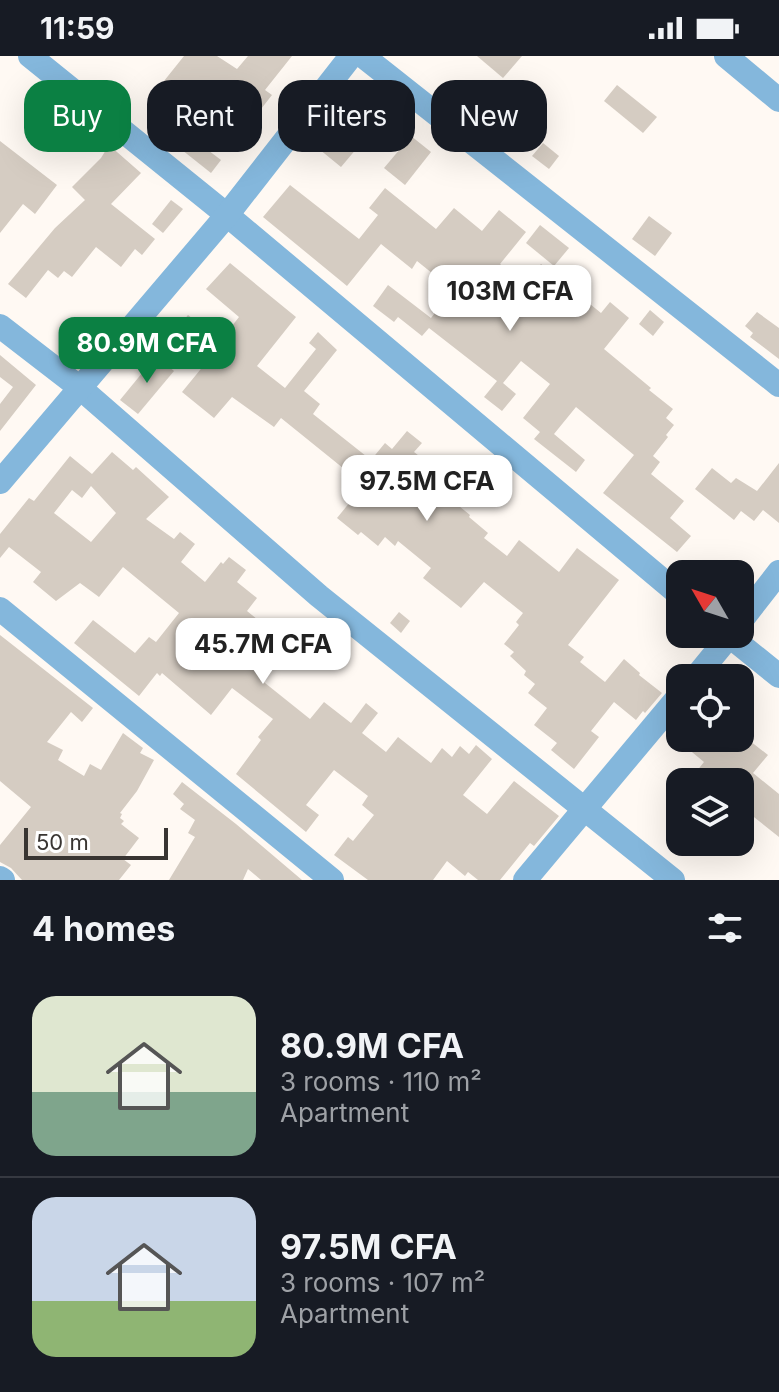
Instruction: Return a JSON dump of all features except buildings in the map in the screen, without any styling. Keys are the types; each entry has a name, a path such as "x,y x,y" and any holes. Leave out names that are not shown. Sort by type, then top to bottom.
{"street":[{"path":"30,56 227,215 666,583"},
{"path":"0,482 227,215 351,56"},
{"path":"363,56 779,385"},
{"path":"726,56 779,100"},
{"path":"0,326 79,387 319,596 673,880"},
{"path":"754,604 779,572"},
{"path":"0,609 332,880"},
{"path":"706,664 719,648"},
{"path":"749,648 779,676"},
{"path":"525,880 666,712"}]}
